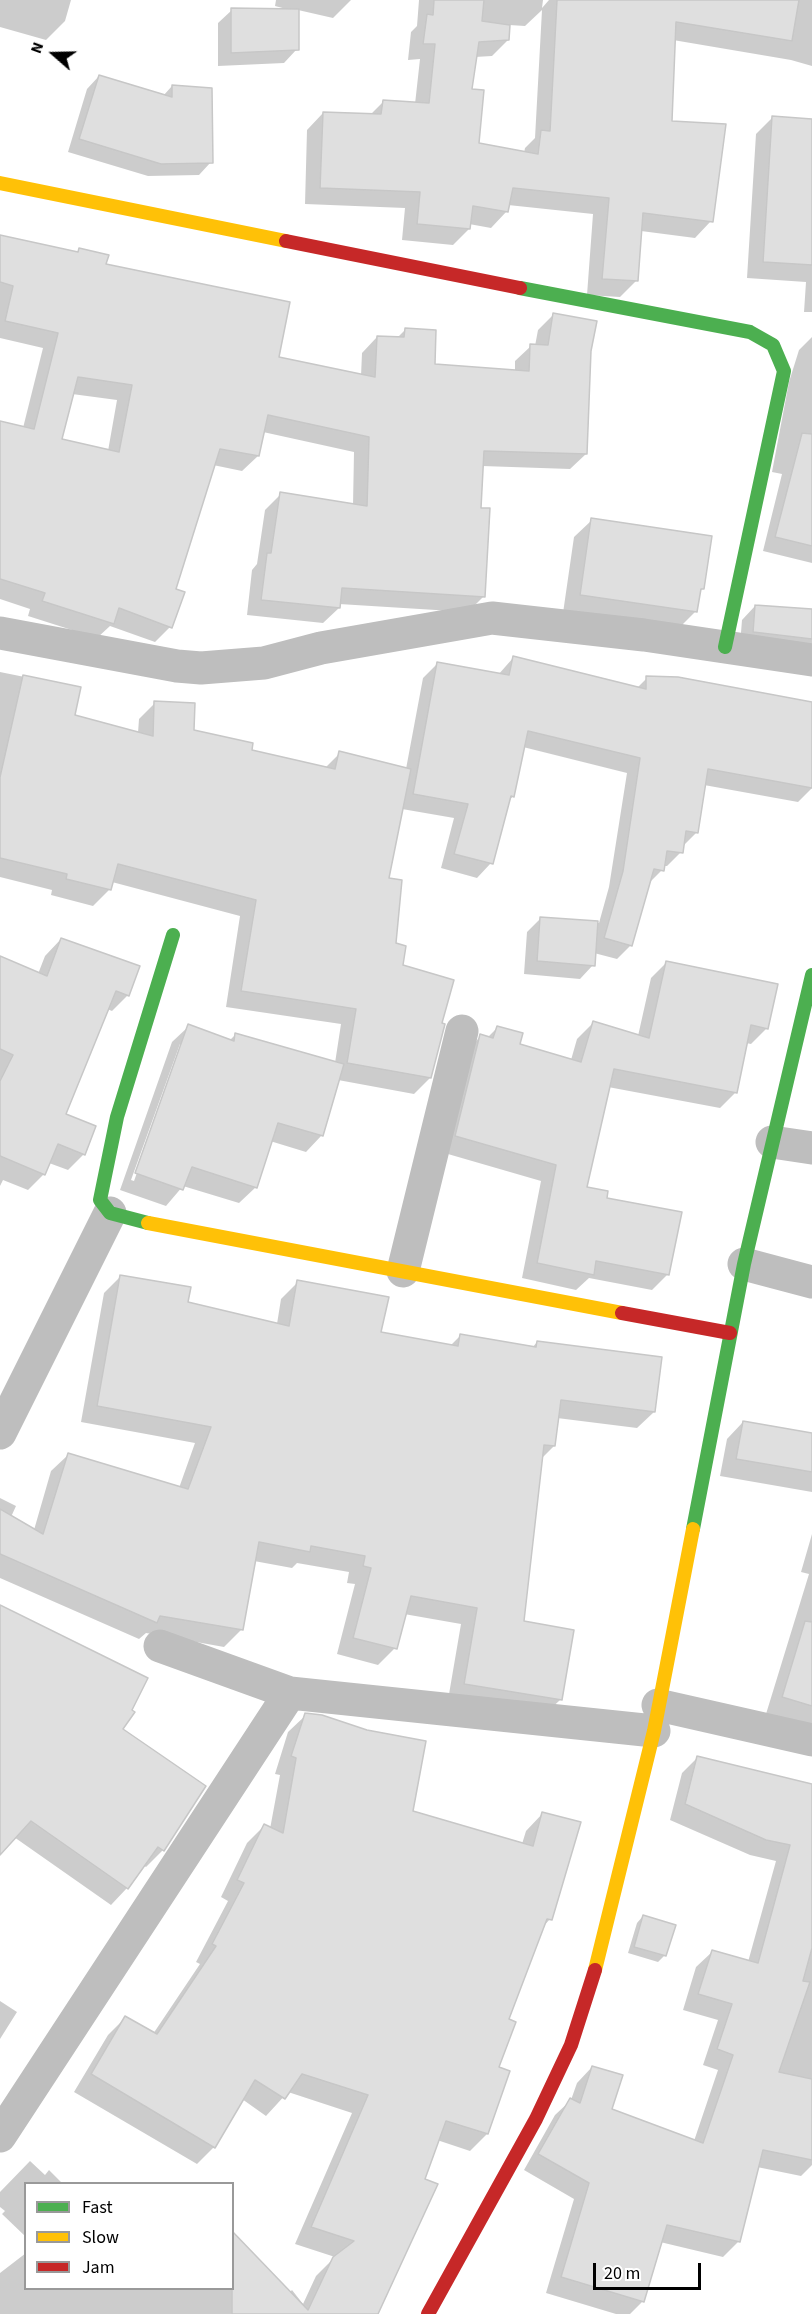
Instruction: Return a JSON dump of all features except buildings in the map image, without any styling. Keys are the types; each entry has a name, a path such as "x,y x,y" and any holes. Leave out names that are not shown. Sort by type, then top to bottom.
{"street":[{"path":"0,183 371,259 750,332 772,345 784,371 725,647"},
{"path":"0,633 177,666 201,668 264,663 321,648 492,618 812,660"},
{"path":"173,935 117,1117 100,1200 110,1213 128,1219 730,1333"},
{"path":"428,2314 536,2119 572,2045 598,1961 656,1718 744,1264 812,975"},
{"path":"403,1271 462,1030"},
{"path":"772,1142 812,1148"},
{"path":"0,1433 110,1213"},
{"path":"744,1264 812,1282"},
{"path":"160,1647 290,1693 656,1718 812,1740"},
{"path":"0,2136 290,1693"}],"traffic: fast":[{"path":"520,288 750,332 773,345 784,371 725,647"},
{"path":"148,1223 110,1213 100,1200 117,1117 173,935"},
{"path":"693,1529 744,1264 812,975"}],"traffic: slow":[{"path":"0,183 286,241"},
{"path":"148,1223 622,1313"},
{"path":"595,1970 654,1731 693,1529"}],"traffic: jam":[{"path":"286,241 520,288"},
{"path":"622,1313 730,1333"},
{"path":"428,2314 536,2119 571,2045 595,1970"}]}
